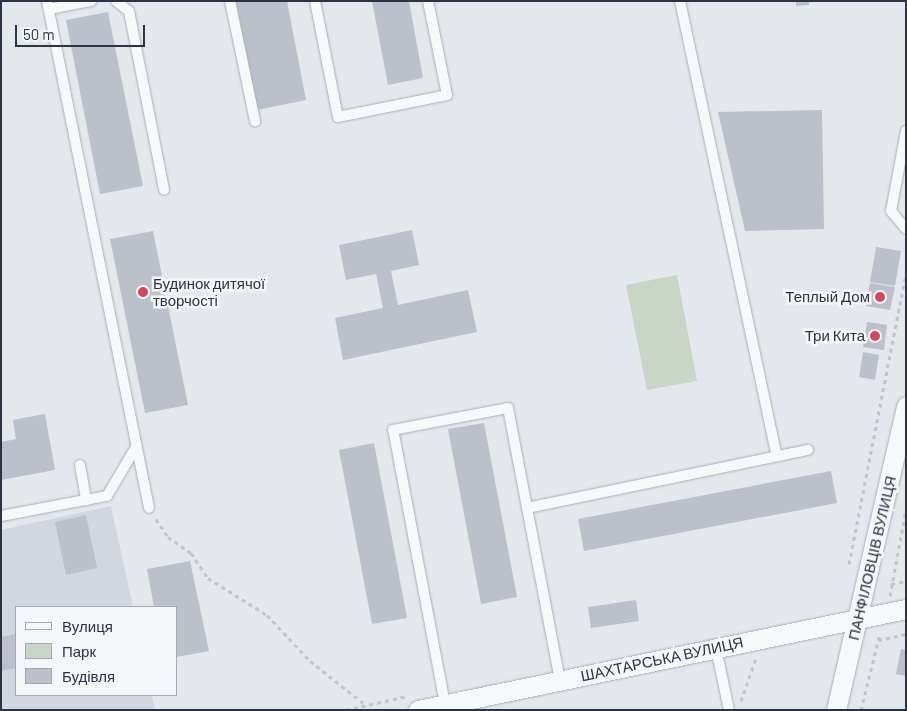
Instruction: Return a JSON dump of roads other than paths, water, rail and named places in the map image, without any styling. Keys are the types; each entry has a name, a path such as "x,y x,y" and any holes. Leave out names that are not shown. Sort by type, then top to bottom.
{"street":[{"name":"ПАНФІЛОВЦІВ ВУЛИЦЯ","path":"836,710 859,619 906,406"},
{"name":"ШАХТАРСЬКА ВУЛИЦЯ","path":"416,702 445,704 906,609"}],"lane":[{"path":"91,1 48,5 149,508"},
{"path":"116,1 129,11 164,190"},
{"path":"230,1 255,122"},
{"path":"315,1 338,117 446,95 428,1"},
{"path":"680,1 777,456"},
{"path":"906,131 891,211 906,230"},
{"path":"445,704 393,430 508,408 560,680"},
{"path":"1,516 108,496 136,447"},
{"path":"527,508 808,450"},
{"path":"80,465 86,500"},
{"path":"716,648 729,710"}],"place":[{"name":"Будинок дитячої творчості","path":"143,292"},
{"name":"Теплый Дом","path":"880,297"},
{"name":"Три Кита","path":"875,336"}]}
